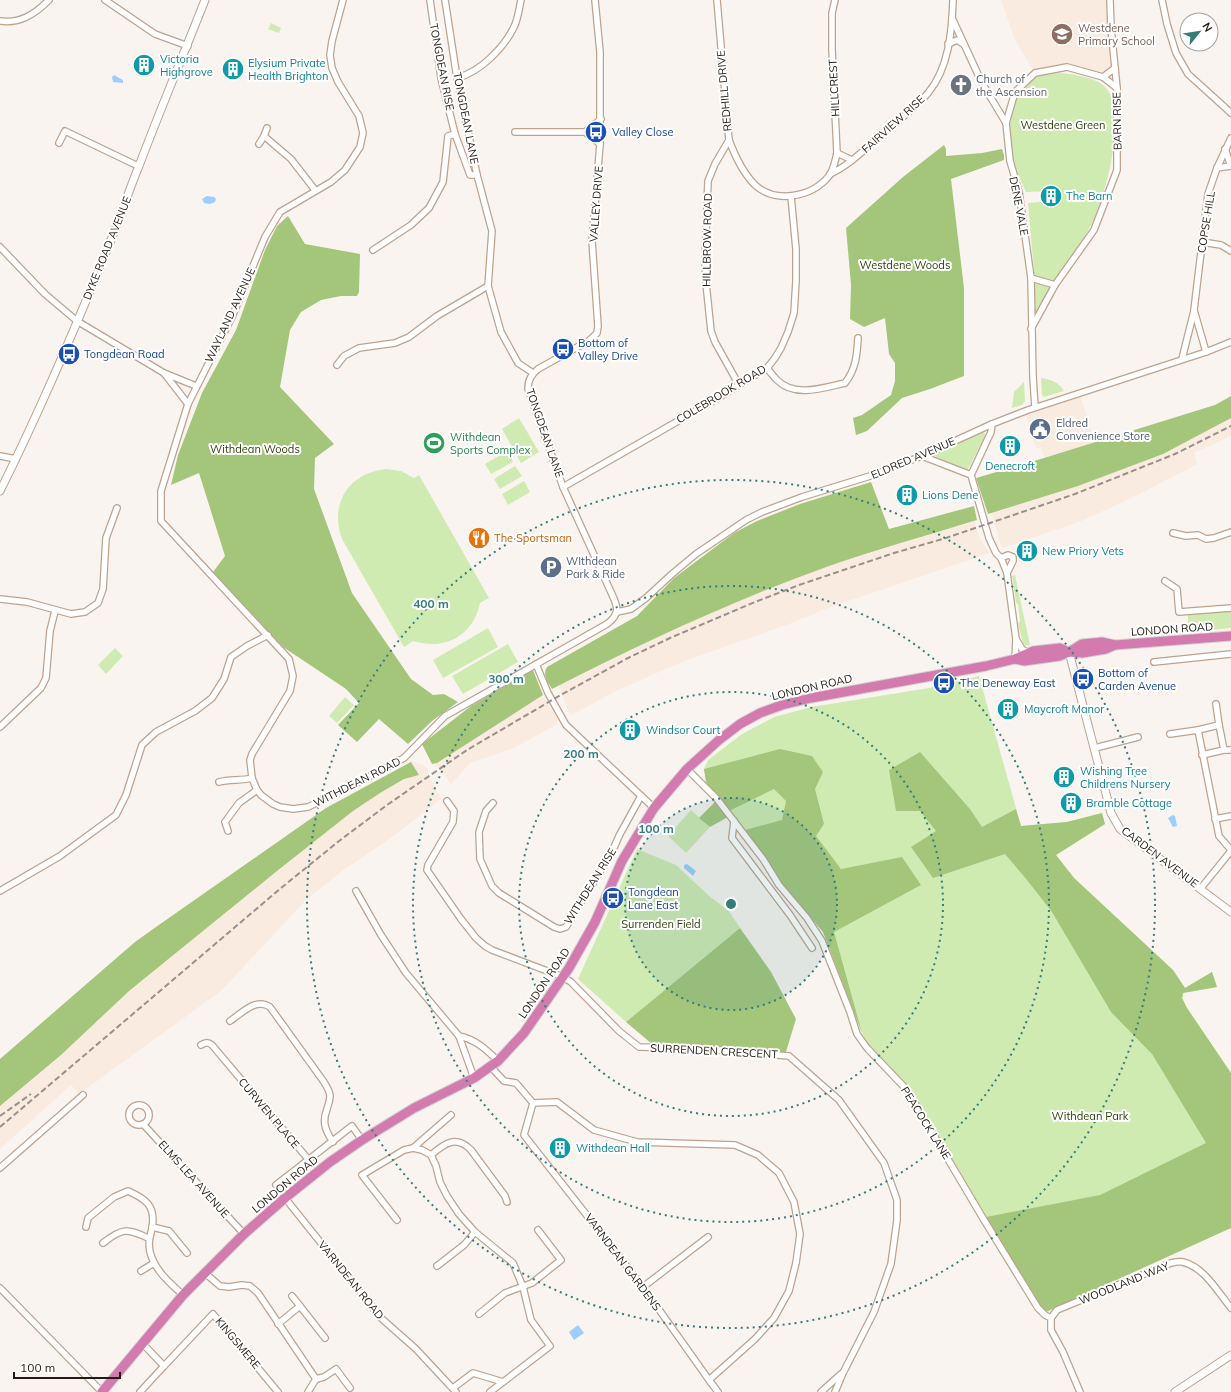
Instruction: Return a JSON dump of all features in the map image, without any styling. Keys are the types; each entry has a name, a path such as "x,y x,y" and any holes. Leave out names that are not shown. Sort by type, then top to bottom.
{"highway":[{"name":"LONDON ROAD","path":"102,1392 183,1295 244,1234 285,1198 326,1165 362,1140 414,1108 474,1078 495,1064 524,1033 563,977 596,922 622,861 654,808 687,769 719,740 740,724 760,713 782,705 810,698 924,678 1015,659 1028,653 1060,648 1070,652 1082,653 1106,649 1115,645 1231,636"},
{"name":"LONDON ROAD","path":"1015,659 1024,661 1060,656 1070,652"}],"street":[{"path":"0,21 16,21 25,18 33,14 49,0"},
{"path":"105,0 155,34 188,46"},
{"name":"DYKE ROAD AVENUE","path":"0,491 16,459 77,321 117,225 138,166 188,46 205,0"},
{"name":"WAYLAND AVENUE","path":"268,635 161,521 161,491 188,404 232,317 265,237 280,212 315,190 331,182 345,170 360,147 363,133 359,116 338,82 332,68 330,55 332,41 343,0"},
{"name":"TONGDEAN RISE","path":"430,0 441,78 455,134 470,175 477,175"},
{"name":"TONGDEAN LANE","path":"445,0 457,78 477,175 492,231 488,286 501,332 518,363 533,373 528,381 528,389 563,487 610,590 618,612"},
{"path":"457,78 466,76 475,71 496,53 514,27 521,0"},
{"name":"VALLEY DRIVE","path":"533,373 590,340 596,333 598,326 592,242 601,119 600,52 595,0"},
{"name":"REDHILL DRIVE","path":"717,0 728,140 745,174 756,186 780,196 791,196 808,192 822,184 830,174"},
{"name":"HILLCREST","path":"830,174 835,163 837,152 832,49 832,13 835,0"},
{"name":"FAIRVIEW RISE","path":"830,174 852,160 914,108 929,92 938,78 946,60 953,0"},
{"path":"1110,0 1117,88"},
{"path":"1162,0 1167,24 1176,53 1188,74 1231,113"},
{"name":"DENE VALE","path":"952,18 982,83 1006,122 1010,161 1019,192 1031,278 1031,329 1035,407"},
{"path":"948,44 957,40 964,44"},
{"name":"BARN RISE","path":"1006,122 1015,92 1035,73 1068,67 1103,77 1117,88 1117,170 1094,230 1055,284 1031,329"},
{"path":"1103,77 1115,68"},
{"path":"585,132 601,119"},
{"path":"259,144 267,128"},
{"path":"59,143 65,131 138,166"},
{"path":"515,132 585,132 600,144"},
{"path":"373,250 411,225 429,208 443,182 448,136 455,134"},
{"path":"264,136 291,159 315,190"},
{"name":"COPSE HILL","path":"1182,359 1194,310 1208,194 1217,168 1231,138"},
{"name":"HILLBROW ROAD","path":"728,140 708,181 705,250 706,283 711,332 739,385"},
{"path":"1217,168 1231,166 1225,149"},
{"name":"FAIRVIEW RISE","path":"837,152 852,160"},
{"name":"COLEBROOK ROAD","path":"563,487 767,368 781,348 794,313 796,249 791,196"},
{"path":"1202,242 1220,245 1231,251"},
{"path":"0,247 45,294 77,321 164,373 196,386"},
{"path":"1031,278 1055,284"},
{"path":"337,365 344,356 359,348 395,343 409,337 437,316 488,286"},
{"name":"COPSE HILL","path":"1194,310 1206,352"},
{"path":"767,368 776,380 789,388 796,390 811,390 845,383 850,377 856,363 858,338"},
{"name":"ELDRED AVENUE","path":"618,612 631,609 646,598 696,554 746,520 762,512 802,497 870,476 922,456 992,424 1035,407 1206,352 1231,342"},
{"path":"164,373 188,404"},
{"path":"992,424 991,432 971,475 989,538 996,553 1001,558 1007,573 1016,639 1015,659"},
{"path":"0,456 16,459"},
{"path":"922,456 971,475"},
{"path":"0,599 28,602 55,611 71,614 85,612 98,603 103,589 106,538 118,508"},
{"path":"1173,533 1186,536 1198,535 1206,539 1231,532"},
{"path":"1001,558 1008,555 1013,558 1007,573"},
{"path":"1165,581 1177,589 1179,612 1231,608"},
{"path":"0,727 41,688 46,678 49,637 55,611"},
{"path":"618,612 614,619 607,624 537,663 548,693 566,725 654,808"},
{"path":"0,891 60,856 116,815 126,795 142,746 156,732 195,711 212,698 224,679 231,657 247,646 268,635"},
{"name":"WITHDEAN ROAD","path":"268,635 290,659 293,676 290,692 252,754 250,760 252,778 258,790 266,799 280,807 293,809 308,807 349,788 404,758 445,716 537,663"},
{"path":"1016,639 1022,648 1028,653"},
{"name":"CARDEN AVENUE","path":"1070,652 1111,813 1120,829 1201,888 1231,912"},
{"path":"1154,662 1231,654"},
{"path":"1216,704 1224,750"},
{"path":"1170,734 1219,725"},
{"path":"1198,730 1219,836 1231,851 1201,888"},
{"path":"1094,748 1138,737"},
{"path":"1202,755 1231,750"},
{"name":"PEACOCK LANE","path":"687,769 717,799 763,859 779,885 807,918 822,941 857,1034 867,1048 907,1090 1038,1308 1045,1315 1051,1318"},
{"path":"219,782 230,780 241,781 252,778"},
{"path":"228,831 225,822 238,803 258,790"},
{"name":"WITHDEAN RISE","path":"493,803 486,811 479,832 480,859 492,886 499,893 531,914 554,928 560,929 566,927 597,879 641,796"},
{"name":"SURRENDEN CRESCENT","path":"447,801 454,811 453,822 428,865 427,870 461,919 485,946 563,977 571,982 619,1031 638,1047 696,1048 790,1056 839,1100 884,1164 897,1200 897,1220 891,1264 874,1312 835,1392"},
{"path":"1215,818 1231,816"},
{"path":"734,821 732,838 790,915 812,948"},
{"path":"356,891 381,935 406,973 459,1036 474,1078"},
{"path":"230,1021 255,1004 262,1004 270,1007 324,1082 329,1092 330,1101 324,1116 324,1121 326,1130 333,1142"},
{"path":"459,1036 469,1038 490,1053 504,1081 516,1083 533,1104 556,1102 594,1130 637,1142 735,1145 758,1155 779,1173 794,1202 800,1234 796,1263 789,1291 774,1318 755,1339 709,1380"},
{"name":"CURWEN PLACE","path":"201,1045 208,1042 212,1045 308,1159"},
{"path":"0,1168 83,1095"},
{"name":"VARNDEAN GARDENS","path":"533,1104 524,1135 643,1287 718,1392"},
{"path":"413,1148 451,1115"},
{"name":"ELMS LEA AVENUE","path":"143,1124 244,1234"},
{"path":"276,1185 352,1126 362,1140"},
{"path":"431,1155 448,1143 456,1142 466,1145 472,1150 505,1196 507,1202"},
{"path":"398,1220 362,1175 404,1150 413,1148 422,1150 431,1155 436,1166 440,1182 459,1214 475,1232 513,1263 523,1287 531,1320 550,1346 490,1392"},
{"path":"86,1227 88,1218 114,1197 128,1191 144,1198 152,1209 152,1227 148,1238 150,1252 154,1263 164,1278 183,1295"},
{"name":"VARNDEAN ROAD","path":"285,1198 381,1318 416,1349 455,1390"},
{"path":"152,1227 169,1231 187,1253"},
{"path":"103,1243 111,1236 124,1230 133,1230 148,1238"},
{"path":"479,1314 505,1293 532,1283 561,1260 538,1230"},
{"path":"437,1266 464,1245 475,1232"},
{"path":"643,1287 708,1237"},
{"name":"WOODLAND WAY","path":"1051,1318 1057,1310 1170,1263 1182,1262 1196,1267 1208,1279 1231,1308"},
{"path":"141,1271 154,1263"},
{"path":"205,1273 220,1286 250,1286 258,1293 316,1379"},
{"path":"0,1288 102,1392"},
{"path":"292,1296 325,1338"},
{"path":"278,1324 300,1306"},
{"name":"KINGSMERE","path":"140,1392 213,1314 278,1392"},
{"path":"1051,1318 1051,1330 1063,1352 1080,1392"},
{"path":"143,1344 164,1366"},
{"path":"1175,1392 1231,1355"},
{"path":"308,1392 316,1379 324,1377 336,1369 350,1388"},
{"path":"455,1390 473,1373 503,1382"},
{"name":"SURRENDEN CRESCENT","path":"821,1392 843,1373"}],"shaded area":[{"name":"Westdene Primary School","path":"1001,0 1110,0 1115,68 1103,77 1068,67 1035,73 1015,40"},
{"path":"1081,397 1095,443 1044,458 1041,447 1036,449 1026,415"},
{"path":"1231,416 1231,436 1194,453 1197,464 1140,494 1079,522 1002,548 991,512"},
{"path":"974,521 981,541 990,553 828,608 789,624 682,662 618,690 570,716 557,681 747,581"},
{"path":"539,694 546,700 549,707 551,707 558,720 556,725 514,748 470,763 451,784 433,761"},
{"path":"412,761 428,768 428,773 441,799 395,835 341,872 306,900 221,991 79,1094 71,1085 0,1149 0,1059 135,942 326,808"}],"green space":[{"path":"271,23 281,28 279,33 268,29"},
{"name":"Westdene Green","path":"1060,73 1077,75 1099,82 1111,96 1115,111 1113,150 1104,190 1094,219 1078,247 1048,291 1035,315 1034,272 1028,203 1060,200 1060,191 1026,192 1016,169 1013,157 1010,136 1011,114 1018,95 1032,78 1043,74"},
{"name":"Westdene Woods","path":"944,145 946,149 946,156 982,153 1002,149 1004,155 1004,160 951,179 964,288 964,376 902,398 867,431 856,435 853,418 862,415 891,395 895,381 895,363 889,354 885,318 864,327 850,319 851,285 846,228 903,177"},
{"name":"Withdean Woods","path":"288,216 305,244 360,254 359,292 357,296 341,296 321,300 301,312 290,330 280,387 334,444 315,458 314,489 352,593 411,679 433,695 444,694 458,702 432,721 408,744 379,719 357,742 338,725 359,703 346,689 283,647 213,572 225,556 199,473 171,485 178,455 202,393 236,330 265,250 277,226"},
{"path":"1041,378 1048,379 1060,385 1064,391 1044,397 1042,395"},
{"path":"1024,382 1025,401 1022,405 1012,408 1014,392"},
{"path":"1231,396 1231,418 1163,454 1078,486 988,514 976,478 1215,405"},
{"path":"519,418 539,452 521,463 502,429"},
{"path":"984,432 985,436 968,469 966,470 934,456 935,453"},
{"path":"507,451 513,462 491,474 485,464"},
{"path":"515,466 522,476 500,489 494,479"},
{"path":"386,469 401,471 414,478 419,475 489,598 480,603 476,615 464,632 456,638 446,642 425,644 413,641 404,647 342,539 338,513 340,502 345,492 352,483 362,477 373,472"},
{"path":"524,481 530,492 508,505 502,494"},
{"path":"871,482 889,529 974,506 977,520 829,566 758,593 654,639 552,689 545,676 547,667 637,616 674,578 734,533 757,521 800,504"},
{"path":"1015,575 1030,645 1026,646 1023,643 1018,624 1020,621 1018,604 1016,603 1012,576"},
{"path":"1231,611 1231,628 1188,632 1188,615"},
{"path":"488,628 498,647 443,678 433,660"},
{"path":"508,644 518,662 463,694 452,676"},
{"path":"115,648 123,656 106,674 98,665"},
{"path":"533,670 543,695 437,763 432,764 422,744 471,706"},
{"name":"Withdean Park","path":"979,676 1021,826 1067,822 1102,813 1105,824 1056,855 1074,878 1173,970 1185,988 1212,972 1217,987 1183,993 1182,998 1187,1008 1231,1073 1231,1228 1003,1245 916,1098 892,1069 869,1047 862,1033 823,932 781,882 745,830 706,782 704,769 708,760 742,734 774,717 811,707 929,688"},
{"path":"345,697 354,705 337,723 329,716"},
{"path":"780,749 812,756 823,772 815,789 824,824 816,836 841,869 902,857 921,885 834,932 862,1033 823,932 781,882 745,830 782,820 786,801 774,789 729,811 706,782 704,769"},
{"path":"920,752 970,809 982,827 1016,809 1021,826 1067,822 1102,813 1105,824 1056,855 1074,878 1173,970 1185,988 1212,972 1217,987 1183,993 1182,998 1187,1008 1231,1073 1231,1228 1046,1312 1041,1308 986,1217 1100,1195 1206,1143 1152,1054 1111,1012 1052,912 1005,854 933,878 911,847 936,831 920,811 896,811 889,770"},
{"path":"411,762 419,775 404,779 353,811 277,871 129,991 61,1055 0,1106 0,1059 135,942 326,808"},
{"path":"715,802 728,817 710,827 699,818"},
{"path":"691,810 710,827 686,853 668,836"},
{"name":"Surrenden Field","path":"637,849 676,865 708,895 729,911 740,928 626,1022 578,979"},
{"path":"740,928 771,972 796,1019 785,1055 689,1049 652,1044 626,1022"}],"water":[{"path":"114,75 123,80 123,83 113,82 112,77"},
{"path":"207,196 214,197 216,199 215,202 210,204 204,203 202,199"},
{"path":"1173,815 1175,816 1177,826 1173,827 1168,818"},
{"path":"687,864 696,871 693,876 684,868 684,865"},
{"path":"578,1325 584,1333 574,1340 569,1332"}],"railway":[{"path":"0,1127 281,888 339,841 387,805 467,750 559,696 628,658 670,638 755,602 799,585 894,553 946,538 1075,494 1175,454 1231,426"},
{"path":"0,1116 31,1094"}],"place":[{"name":"Westdene Primary School","path":"1062,34"},
{"name":"Victoria Highgrove","path":"144,65"},
{"name":"Elysium Private Health Brighton","path":"233,69"},
{"name":"Church of the Ascension","path":"961,85"},
{"name":"Valley Close","path":"596,132"},
{"name":"The Barn","path":"1051,196"},
{"name":"Bottom of Valley Drive","path":"563,349"},
{"name":"Tongdean Road","path":"69,354"},
{"name":"Eldred Convenience Store","path":"1040,429"},
{"name":"Withdean Sports Complex","path":"434,443"},
{"name":"Denecroft","path":"1010,446"},
{"name":"Lions Dene","path":"907,495"},
{"name":"The Sportsman","path":"479,538"},
{"name":"New Priory Vets","path":"1027,551"},
{"name":"WIthdean Park & Ride","path":"551,567"},
{"name":"Bottom of Carden Avenue","path":"1083,679"},
{"name":"The Deneway East","path":"944,683"},
{"name":"Maycroft Manor","path":"1008,709"},
{"name":"Windsor Court","path":"630,730"},
{"name":"Wishing Tree Childrens Nursery","path":"1064,777"},
{"name":"Bramble Cottage","path":"1071,803"},
{"name":"Tongdean Lane East","path":"613,898"},
{"name":"Withdean Hall","path":"560,1148"}]}
